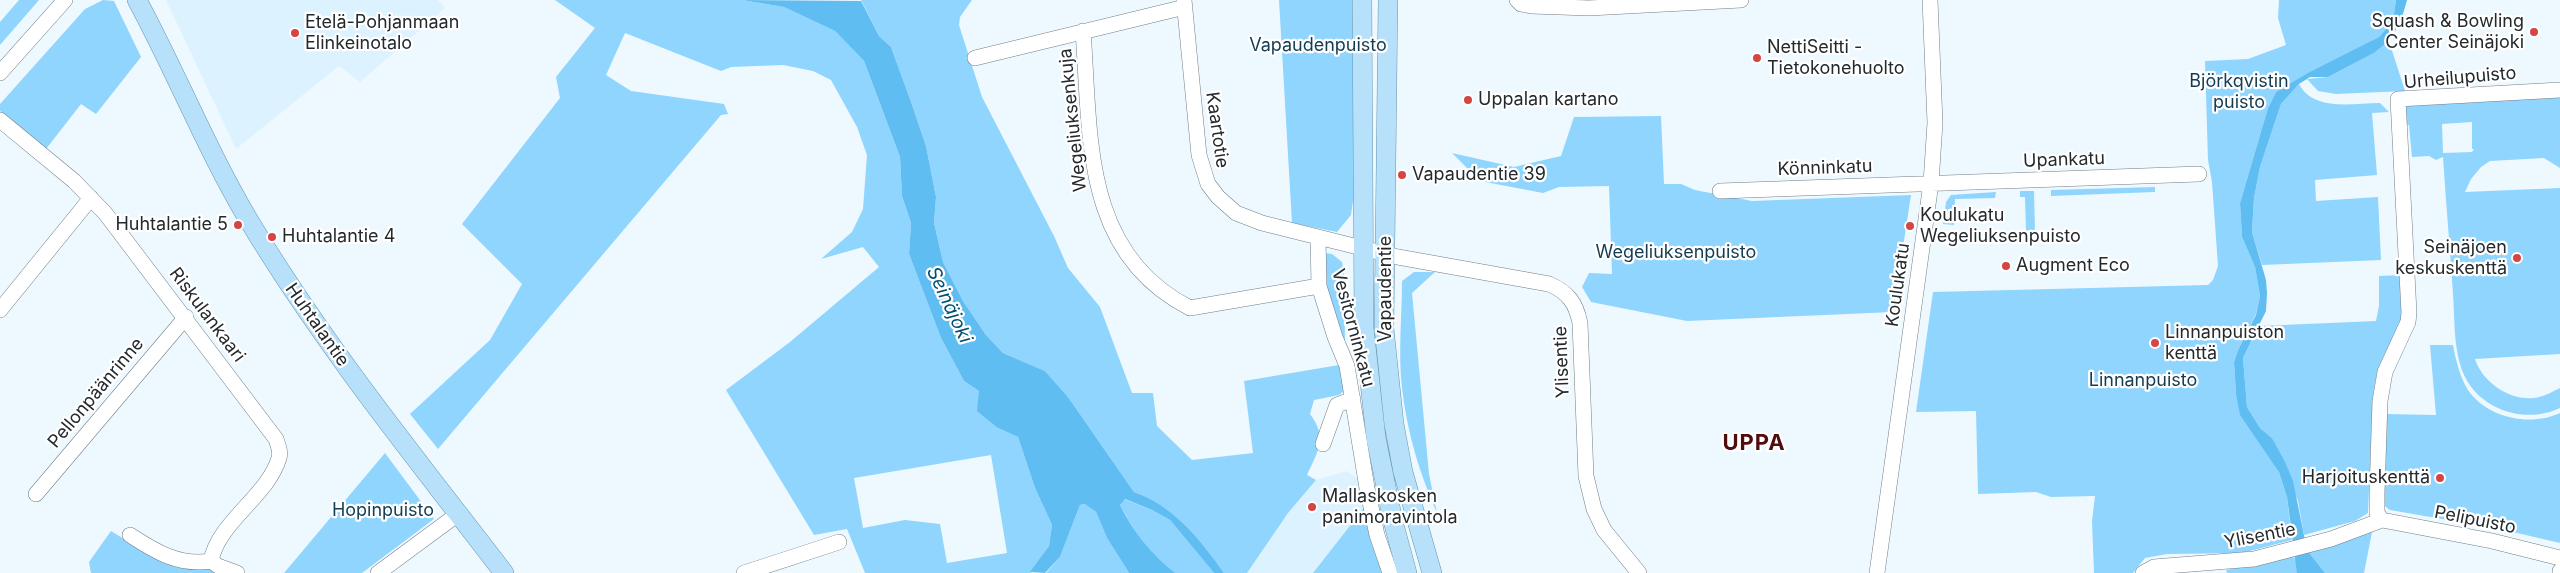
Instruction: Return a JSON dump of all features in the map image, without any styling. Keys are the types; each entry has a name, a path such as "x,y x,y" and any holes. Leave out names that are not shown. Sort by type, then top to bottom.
{"main road":[{"name":"Huhtalantie","path":"137,0 166,54 223,176 281,273 349,370 504,573"},
{"name":"Huhtalantie","path":"148,0 166,54"},
{"name":"Vapaudentie","path":"1362,0 1364,24 1362,247 1364,328 1376,438 1393,521 1407,573"},
{"name":"Vapaudentie","path":"1388,0 1384,328 1394,424 1407,488 1432,573"}],"street":[{"path":"0,73 65,0"},
{"path":"1517,0 1521,4 1531,6 1589,8 1741,0"},
{"name":"Koulukatu","path":"1877,573 1931,183 1934,123 1930,0"},
{"path":"975,58 1184,3"},
{"name":"Kaartotie","path":"1184,3 1199,155 1208,184 1218,197 1236,213 1262,223 1362,247"},
{"name":"Wegeliuksenkuja","path":"1083,30 1095,172 1109,224 1126,256 1162,291 1190,308 1319,286"},
{"name":"Urheilupuisto","path":"2382,520 2377,513 2376,493 2380,401 2385,372 2408,322 2409,313 2398,99 2560,90"},
{"name":"Riskulankaari","path":"0,120 62,171 105,213 186,317 276,439 279,457 272,473 218,543 211,561"},
{"name":"Upankatu","path":"1931,183 2199,174"},
{"name":"Könninkatu","path":"1720,191 1931,183"},
{"path":"0,310 91,198"},
{"name":"Vesitorninkatu","path":"1318,237 1317,266 1319,286 1347,366 1367,488 1377,535 1390,573"},
{"name":"Ylisentie","path":"1362,247 1386,254 1549,284 1568,295 1574,305 1580,324 1585,466 1594,509 1604,530 1639,573"},
{"name":"Pellonpäänrinne","path":"36,494 186,317"},
{"path":"1323,444 1337,405 1353,399"},
{"path":"378,573 458,514"},
{"name":"Ylisentie","path":"2143,573 2154,567 2236,562 2291,550 2361,530 2382,520"},
{"name":"Pelipuisto","path":"2382,520 2492,541 2560,558"},
{"path":"130,535 154,550 177,560 196,563 211,561 218,566 237,573"},
{"path":"744,573 839,542"}],"shaded area":[{"path":"166,0 438,0 445,8 360,82 339,66 236,149"},
{"path":"1346,471 1359,479 1367,504 1313,573 1247,573 1288,513 1316,480"}],"green space":[{"path":"19,0 39,0 0,45 0,22"},
{"path":"103,0 114,1 141,57 96,114 81,104 46,149 0,111 0,104 85,9"},
{"path":"555,0 742,0 784,7 835,31 864,61 900,157 902,196 911,223 909,254 941,338 964,381 979,391 998,428 1018,437 1035,488 1052,525 1049,546 1031,573 865,573 847,529 814,535 726,390 790,342 879,267 863,247 821,259 852,232 863,209 867,155 857,127 831,80 813,71 783,65 731,67 721,71 625,33 606,75 631,91 724,104 728,114 721,115 438,449 410,414 490,340 522,284 462,224 560,98 556,77 595,28","holes":["991,455 1007,553 947,563 940,524 905,520 863,528 854,478"]},
{"path":"861,0 972,0 960,17 959,25 982,97 1054,236 1068,268 1100,307 1132,393 1153,393 1157,426 1192,460 1253,453 1244,381 1339,365 1345,390 1339,395 1314,400 1310,414 1319,430 1320,438 1318,451 1307,475 1316,480 1288,513 1247,573 1224,573 1196,536 1174,515 1148,498 1134,492 1068,397 1045,371 1003,353 986,335 963,301 943,262 934,223 936,197 926,146 891,47 879,36"},
{"name":"Vapaudenpuisto","path":"1279,0 1353,0 1354,194 1351,215 1337,232 1292,223"},
{"name":"Linnanpuisto","path":"2279,0 2396,0 2393,21 2379,37 2276,92 2268,108 2240,203 2242,237 2255,267 2260,296 2256,314 2234,362 2236,394 2279,472 2287,497 2292,540 2242,553 2167,554 2145,558 2133,573 2094,573 2092,521 2095,496 2051,497 2036,492 1978,494 1976,411 1916,412 1933,292 2208,285 2213,280 2218,266 2212,182 2208,160 2205,61 2248,59 2286,45 2278,18"},
{"path":"2389,41 2405,91 2336,94 2318,91 2307,79 2328,77 2374,53"},
{"path":"2299,84 2314,99 2335,104 2380,103 2389,112 2372,113 2377,175 2315,180 2316,201 2378,197 2381,260 2262,265 2252,232 2254,198 2260,167 2281,104"},
{"path":"2560,97 2560,168 2544,158 2490,161 2481,167 2471,179 2465,192 2560,188 2560,354 2475,359 2490,382 2507,393 2525,398 2537,397 2560,388 2560,408 2534,415 2506,411 2482,398 2465,377 2458,357 2455,336 2443,157 2436,160 2429,156 2412,157 2409,125 2403,124 2403,111 2408,105","holes":["2472,122 2472,149 2474,149 2472,152 2443,153 2442,124"]},
{"name":"Wegeliuksenpuisto","path":"1661,116 1664,184 1681,184 1695,190 1752,201 1911,195 1893,312 1687,321 1591,302 1582,287 1589,273 1612,274 1609,186 1559,187 1543,193 1480,181 1452,153 1514,167 1561,156 1574,117"},
{"path":"2155,187 2155,192 2051,196 2051,190"},
{"path":"2020,191 2034,191 2035,232 2026,232 2025,197 2020,197"},
{"path":"1996,192 1995,198 1955,199 1954,225 1943,224 1946,202 1951,195"},
{"path":"1325,253 1332,254 1342,262 1344,273 1345,345 1325,285"},
{"path":"1414,272 1435,272 1412,293 1429,474 1437,513 1415,452 1402,388 1400,348 1402,281"},
{"path":"2402,275 2402,317 2399,329 2377,372 2373,394 2368,513 2355,521 2304,535 2298,501 2272,438 2260,428 2247,407 2243,358 2259,326 2376,321 2379,306 2379,276"},
{"path":"2430,345 2453,345 2465,385 2476,400 2486,407 2510,417 2523,419 2536,419 2560,413 2560,543 2500,529 2390,510 2382,504 2385,414 2436,415"},
{"name":"Hopinpuisto","path":"385,453 434,519 362,573 284,573"},
{"path":"1124,499 1152,510 1170,520 1214,573 1175,573 1168,569 1152,553 1130,522 1120,505"},
{"path":"1086,504 1096,512 1107,538 1129,573 1046,573 1060,557 1080,505"},
{"path":"1367,504 1386,573 1313,573"},
{"path":"111,531 153,557 185,569 196,558 210,570 218,573 91,573 89,562"},
{"path":"2372,532 2364,573 2325,573 2307,550"},
{"path":"2292,556 2297,560 2297,573 2227,573 2226,570"}],"water":[{"name":"Seinäjoki","path":"742,0 861,1 879,36 891,47 926,146 936,197 934,223 943,262 963,301 986,335 1003,353 1045,371 1068,397 1134,492 1148,498 1174,515 1196,536 1224,573 1214,573 1170,520 1125,499 1120,505 1137,533 1151,551 1175,573 1129,573 1107,538 1096,512 1085,504 1080,505 1060,557 1045,573 1030,572 1049,546 1052,525 1035,488 1018,437 998,428 977,411 979,391 964,381 941,338 909,254 911,223 902,196 900,157 864,61 835,31 784,7"},
{"path":"2396,0 2407,0 2401,21 2389,41 2374,53 2328,77 2310,77 2299,84 2281,104 2260,167 2254,198 2252,232 2266,280 2267,293 2266,311 2243,358 2247,407 2260,428 2272,438 2285,462 2293,481 2307,550 2325,573 2297,573 2287,497 2279,472 2240,415 2236,394 2234,362 2256,315 2260,296 2255,267 2242,237 2240,203 2268,108 2276,92 2308,73 2379,37 2393,21"}],"place":[{"name":"Squash & Bowling Center Seinäjoki","path":"2534,32"},
{"name":"Etelä-Pohjanmaan Elinkeinotalo","path":"295,33"},
{"name":"NettiSeitti - Tietokonehuolto","path":"1757,58"},
{"name":"Uppalan kartano","path":"1468,100"},
{"name":"Vapaudentie 39","path":"1402,175"},
{"name":"Huhtalantie 5","path":"238,225"},
{"name":"Koulukatu Wegeliuksenpuisto","path":"1910,226"},
{"name":"Huhtalantie 4","path":"272,237"},
{"name":"Seinäjoen keskuskenttä","path":"2517,258"},
{"name":"Augment Eco","path":"2006,266"},
{"name":"Linnanpuiston kenttä","path":"2155,343"},
{"name":"Harjoituskenttä","path":"2440,478"},
{"name":"Mallaskosken panimoravintola","path":"1312,507"}],"district":[{"name":"UPPA","path":"1754,443"}],"park label":[{"name":"Björkqvistin puisto","path":"2239,92"}]}
